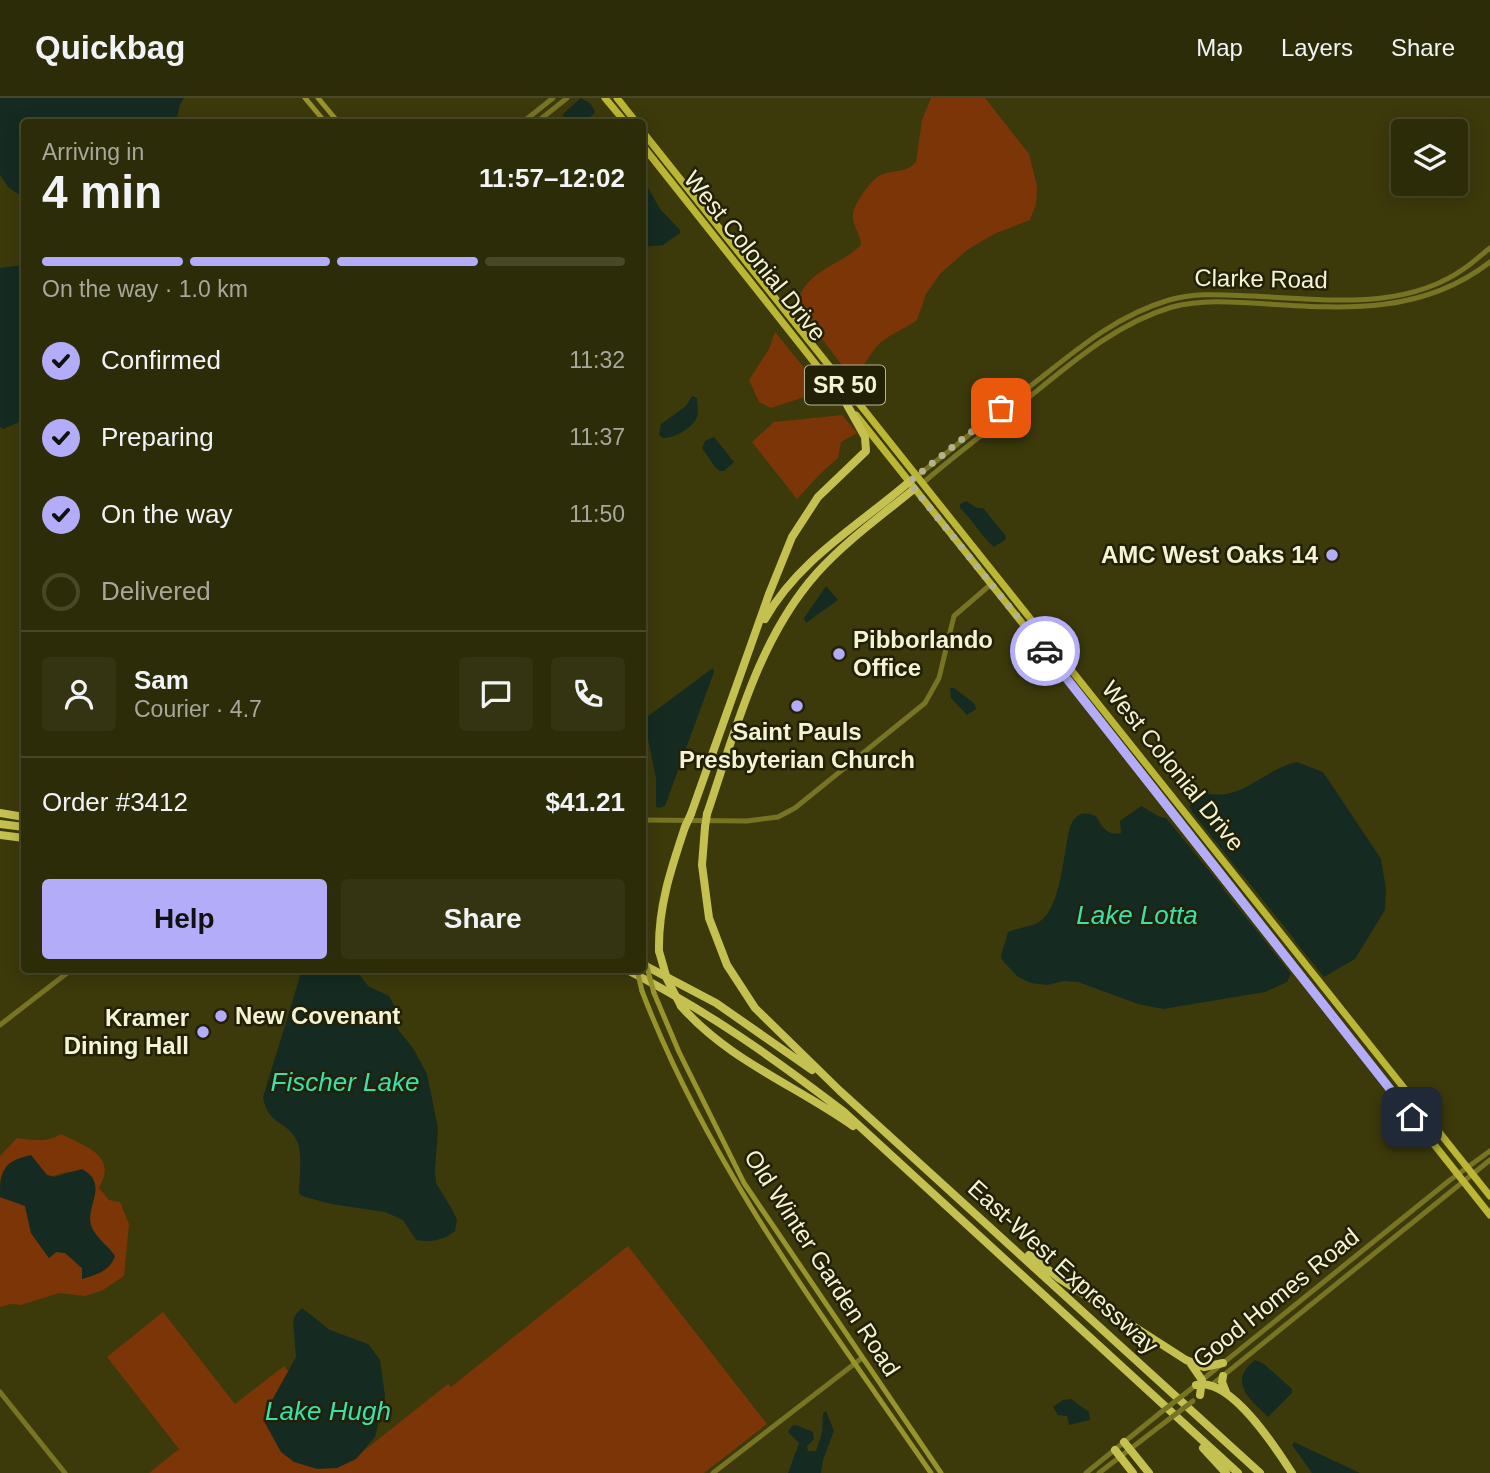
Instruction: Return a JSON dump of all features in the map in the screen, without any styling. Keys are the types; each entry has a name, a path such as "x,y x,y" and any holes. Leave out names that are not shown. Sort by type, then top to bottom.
{"highway":[{"path":"605,98 622,119"},
{"path":"617,98 634,119"},
{"name":"West Colonial Drive","path":"646,136 1490,1196"},
{"name":"West Colonial Drive","path":"646,150 990,585 1118,741 1228,886 1490,1215"},
{"path":"846,403 865,437 866,451 826,488 800,523 783,558 685,827 662,901 658,928 659,951 667,979 681,1006 697,1024 721,1045 840,1116 889,1153"},
{"name":"Clarke Road","path":"912,486 917,476"},
{"name":"Clarke Road","path":"912,486 923,483"},
{"path":"755,636 775,602 800,570 912,486"},
{"path":"840,1091 755,1008 727,965 709,918 704,893 702,865 705,827 707,814 750,691 787,614 817,573 912,486"},
{"path":"980,571 997,578"},
{"path":"990,585 1007,590"},
{"path":"0,813 21,816"},
{"path":"0,824 21,827"},
{"path":"0,835 21,838"},
{"path":"646,966 716,1003 840,1091"},
{"path":"632,973 716,1019 782,1064 844,1112 889,1153"},
{"path":"1311,990 1320,982"},
{"path":"1385,1082 1411,1097"},
{"name":"East-West Expressway","path":"840,1091 1261,1473"},
{"name":"East-West Expressway","path":"889,1153 1238,1473"},
{"path":"1001,1236 1009,1239 1060,1279 1186,1360 1197,1370 1200,1383 1196,1398"},
{"path":"1186,1360 1204,1367 1223,1363"},
{"path":"1223,1376 1222,1385 1227,1394"},
{"path":"1200,1383 1212,1385 1227,1394 1266,1434 1292,1473"},
{"path":"1160,1403 1226,1473"},
{"path":"1127,1446 1149,1473"},
{"path":"1118,1453 1133,1473"}],"main road":[{"path":"318,98 336,119"},
{"path":"308,99 323,119"},
{"name":"Old Winter Garden Road","path":"646,963 654,993 679,1052 744,1183 941,1473"},
{"name":"Old Winter Garden Road","path":"638,973 642,990 698,1112 736,1184 931,1473"}],"street":[{"path":"527,119 553,98"},
{"path":"541,119 567,98"},
{"name":"Clarke Road","path":"917,476 1089,340 1120,320 1146,308 1195,295 1347,300 1392,297 1428,287 1450,277 1466,268 1490,248"},
{"name":"Clarke Road","path":"923,483 1092,349 1125,327 1147,317 1181,305 1206,303 1350,308 1395,304 1444,289 1464,280 1490,262"},
{"path":"646,820 768,820 795,808 925,703 939,678 954,616 990,585"},
{"path":"0,1025 67,973"},
{"name":"Good Homes Road","path":"1127,1446 1160,1413 1470,1171 1490,1151"},
{"name":"Good Homes Road","path":"1470,1171 1490,1160"},
{"name":"Good Homes Road","path":"1086,1473 1168,1420 1196,1398 1461,1178"},
{"path":"713,1473 862,1358"},
{"path":"0,1392 65,1473"},
{"name":"Good Homes Road","path":"1099,1473 1118,1453"}],"shaded area":[{"path":"931,98 985,98 1029,154 1037,186 1036,204 1030,220 994,234 967,250 940,274 926,294 917,320 879,344 853,380 796,304 816,275 861,245 853,214 868,186 881,175 904,170 916,162 922,120"},
{"path":"775,332 823,391 771,408 759,402 749,380 769,349"},
{"path":"842,415 857,433 841,442 838,458 797,499 752,442 774,422"},
{"path":"61,1134 89,1148 102,1160 105,1167 104,1177 99,1188 109,1200 120,1202 129,1224 124,1276 103,1290 85,1296 59,1293 21,1305 0,1307 0,1197 25,1206 31,1233 49,1258 56,1252 65,1253 82,1268 82,1277 115,1257 91,1225 94,1193 92,1176 68,1172 49,1176 34,1158 3,1171 0,1181 0,1156 17,1138 45,1140"},
{"path":"628,1246 767,1424 704,1473 149,1473 179,1449 107,1357 163,1312 235,1404 284,1366 356,1457 448,1384 451,1387"}],"water":[{"path":"0,98 184,98 177,119 21,119 21,196 8,187 0,175"},
{"path":"581,98 591,104 595,112 589,119 564,119 563,114"},
{"path":"646,184 660,209 680,230 680,233 663,245 646,247"},
{"path":"21,265 21,421 3,429 0,427 0,268"},
{"path":"692,396 697,398 698,412 695,421 672,437 663,438 659,435 661,424 686,406"},
{"path":"714,437 734,462 724,471 715,467 702,448 705,441"},
{"path":"966,501 977,508 983,508 1006,539 994,547 960,508 960,504"},
{"path":"826,586 838,600 806,623 804,618"},
{"path":"713,668 714,672 665,806 659,808 656,807 656,778 646,718"},
{"path":"950,688 954,688 975,704 976,709 967,715 951,698"},
{"name":"Lake Lotta","path":"1297,762 1323,772 1381,859 1386,889 1385,910 1355,959 1324,977 1294,940 1276,955 1291,974 1287,982 1265,992 1163,1009 1138,1004 1078,982 1064,981 1047,985 1031,983 1018,977 1002,960 1008,932 1039,922 1052,906 1060,880 1069,830 1079,815 1096,816 1106,830 1116,834 1121,833 1120,821 1141,806 1166,818 1224,889 1242,875 1193,813 1189,806 1193,804 1194,794 1235,792 1279,768"},
{"name":"Fischer Lake","path":"301,973 358,973 368,986 389,996 395,1007 399,1031 413,1048 427,1074 438,1128 436,1183 457,1220 455,1231 442,1239 416,1240 403,1220 385,1212 331,1204 302,1196 299,1193 299,1146 293,1134 269,1113 263,1097"},
{"path":"31,1155 47,1175 54,1177 82,1169 91,1176 95,1190 90,1222 95,1234 115,1256 102,1272 82,1279 82,1268 65,1253 56,1252 49,1258 31,1233 25,1206 0,1197 5,1168 15,1160"},
{"name":"Lake Hugh","path":"302,1308 330,1330 368,1344 380,1360 385,1396 375,1437 356,1459 337,1468 317,1469 294,1462 281,1452 265,1423 266,1411 296,1357 293,1321"},
{"path":"1255,1360 1264,1364 1292,1389 1292,1393 1268,1417 1249,1397 1242,1383 1247,1368"},
{"path":"1071,1399 1089,1412 1090,1420 1069,1425 1067,1416 1058,1415 1053,1407 1063,1400"},
{"path":"826,1411 834,1431 821,1473 788,1473 799,1443 788,1432 796,1425 813,1432 814,1439 807,1446 808,1451 816,1451 822,1433 823,1413"},
{"path":"1294,1442 1360,1473 1312,1473 1292,1445"}],"pier":[{"path":"1242,874 1295,940 1276,955 1223,889"}],"way so far":[{"path":"1001,408 909,482 1045,651"}],"place":[{"name":"AMC West Oaks 14","path":"1332,555"},
{"name":"Pibborlando Office","path":"839,654"},
{"name":"Saint Pauls Presbyterian Church","path":"797,706"},
{"name":"New Covenant","path":"221,1016"},
{"name":"Kramer Dining Hall","path":"203,1032"}],"route":[{"path":"1045,651 1412,1117"}]}
